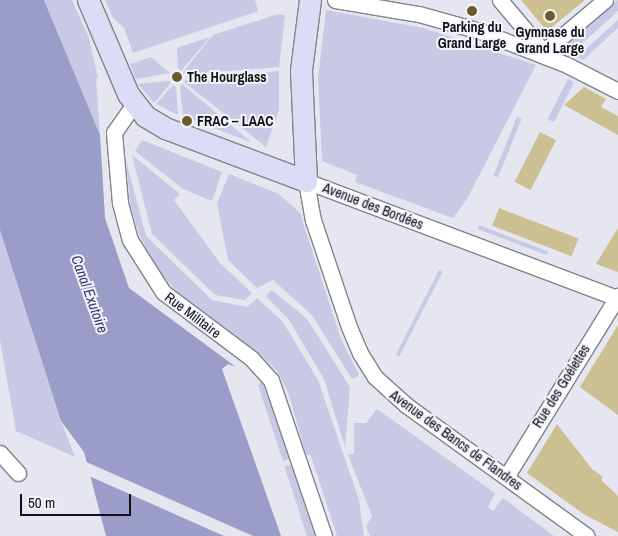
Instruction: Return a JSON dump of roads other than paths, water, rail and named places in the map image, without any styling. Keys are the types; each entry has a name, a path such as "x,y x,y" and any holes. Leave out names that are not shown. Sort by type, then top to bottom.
{"street":[{"path":"88,0 134,104"},
{"name":"Avenue des Bancs de Flandres","path":"310,0 301,70 306,181 314,220 349,327 365,362 397,398 587,536"},
{"path":"335,0 432,17 542,53 618,91"},
{"path":"500,0 542,53"},
{"path":"542,53 605,0"},
{"name":"Avenue des Bordées","path":"134,104 150,119 165,128 618,297"},
{"name":"Rue Militaire","path":"134,104 114,132 120,203 130,240 162,292 251,358 271,380 324,536"},
{"name":"Rue des Goélettes","path":"506,477 618,297"},
{"path":"0,453 18,473"}],"water":[{"name":"Canal Exutoire","path":"0,0 44,0 100,135 105,218 129,288 236,367 228,364 222,369 281,536 106,536 84,452 61,421 0,230"}],"place":[{"name":"Parking du Grand Large","path":"472,11"},
{"name":"Gymnase du Grand Large","path":"550,16"},
{"name":"The Hourglass","path":"177,77"},
{"name":"FRAC – LAAC","path":"187,121"}]}
